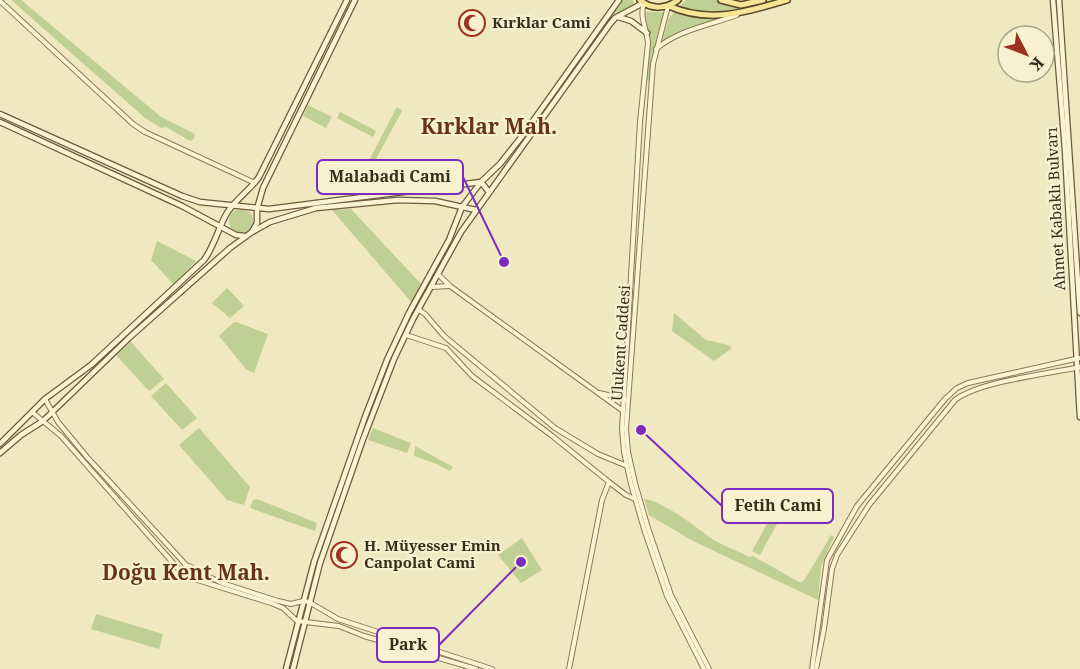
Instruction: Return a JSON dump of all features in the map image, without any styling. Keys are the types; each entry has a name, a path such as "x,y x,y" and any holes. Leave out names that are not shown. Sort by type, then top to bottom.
{"main road":[{"path":"0,444 45,399 85,370 201,263 211,249 227,213 255,183 347,0"},
{"path":"252,232 257,223 257,209 268,176 356,0"},
{"path":"286,669 314,562 365,417 409,313 449,240 462,207 481,182 500,164 524,135 619,0"},
{"path":"293,669 320,564 369,421 406,335 461,232 610,24 642,2 656,7 668,6 678,0"},
{"path":"721,0 741,5 763,0"},
{"path":"668,6 678,10 715,15 737,14 786,0"},
{"name":"Ahmet Kabaklı Bulvarı","path":"1053,0 1079,368 1080,417"},
{"name":"Ahmet Kabaklı Bulvarı","path":"1059,0 1080,313"},
{"path":"618,17 631,21 647,33"},
{"path":"0,114 200,202 257,209 481,182"},
{"path":"0,122 182,206 236,235 245,236"},
{"path":"481,182 489,192"},
{"path":"0,453 21,435 43,421 71,391 245,236 270,222 316,208 416,199 476,210"}],"street":[{"path":"0,1 133,124 255,183"},
{"path":"642,2 641,13 647,33 622,429 627,466 635,499 667,596 704,669"},
{"name":"Ulukent Caddesi","path":"668,6 653,64 627,409 627,440 635,483 671,595 709,669"},
{"path":"656,49 681,34 737,14"},
{"path":"438,274 450,286 624,411"},
{"path":"432,287 450,286"},
{"path":"419,310 444,336 555,428 598,454 627,466"},
{"path":"406,335 446,348 472,376 626,495 635,499"},
{"path":"814,669 827,560 857,506 945,399 957,388 968,383 1078,358"},
{"path":"814,669 824,629 832,570 837,555 869,505 955,400 965,392 987,386 1079,368"},
{"path":"598,393 625,399"},
{"path":"45,399 58,422 94,465 187,566 222,583 278,601 291,604 309,602 338,619 492,669"},
{"path":"32,412 61,435 185,578 271,603 283,608 297,621 339,626 364,636 476,669"},
{"path":"569,669 602,500 609,482"},
{"path":"182,573 187,566"},
{"path":"191,578 195,574 194,570"}],"green space":[{"path":"11,0 21,0 161,117 195,134 194,139 190,141 166,127 161,128 144,117"},
{"path":"622,0 633,0 635,7 618,15 546,107"},
{"path":"686,0 717,0 728,6 738,7 769,0 780,0 729,12 677,8"},
{"path":"643,12 665,12 657,35 649,82 647,79 650,37"},
{"path":"674,12 722,19 662,42 668,20"},
{"path":"308,105 332,117 326,128 303,116"},
{"path":"397,107 402,111 371,168 364,170"},
{"path":"340,112 376,131 373,137 337,118"},
{"path":"241,209 246,210 252,216 252,226 246,232 241,233 236,232 230,226 229,221 230,216 236,210"},
{"path":"351,209 422,285 412,303 332,210"},
{"path":"157,241 196,261 174,285 151,260"},
{"path":"227,288 244,306 230,318 212,303"},
{"path":"674,313 706,340 732,348 714,361 672,331"},
{"path":"234,322 268,334 254,373 246,369 219,336"},
{"path":"131,342 164,379 149,391 116,355"},
{"path":"166,383 197,418 182,430 151,396"},
{"path":"199,428 250,487 244,505 227,500 179,445"},
{"path":"373,428 411,443 407,453 368,440"},
{"path":"415,446 453,467 450,471 414,456"},
{"path":"257,499 317,523 315,531 250,508 253,500"},
{"path":"644,499 670,509 717,542 750,557 753,556 799,582 805,579 831,535 834,537 821,566 818,600 693,541 649,515"},
{"path":"774,511 782,515 760,555 752,551"},
{"path":"522,538 542,570 521,583 498,555"},
{"path":"96,614 163,634 159,649 91,629"}],"place":[{"name":"Kırklar Cami","path":"472,23"},
{"name":"Malabadi Cami","path":"504,262"},
{"name":"Fetih Cami","path":"641,430"},
{"name":"H. Müyesser Emin Canpolat Cami","path":"344,555"},
{"name":"Park","path":"521,562"}],"district":[{"name":"Kırklar Mah.","path":"489,127"},
{"name":"Doğu Kent Mah.","path":"186,573"}]}
